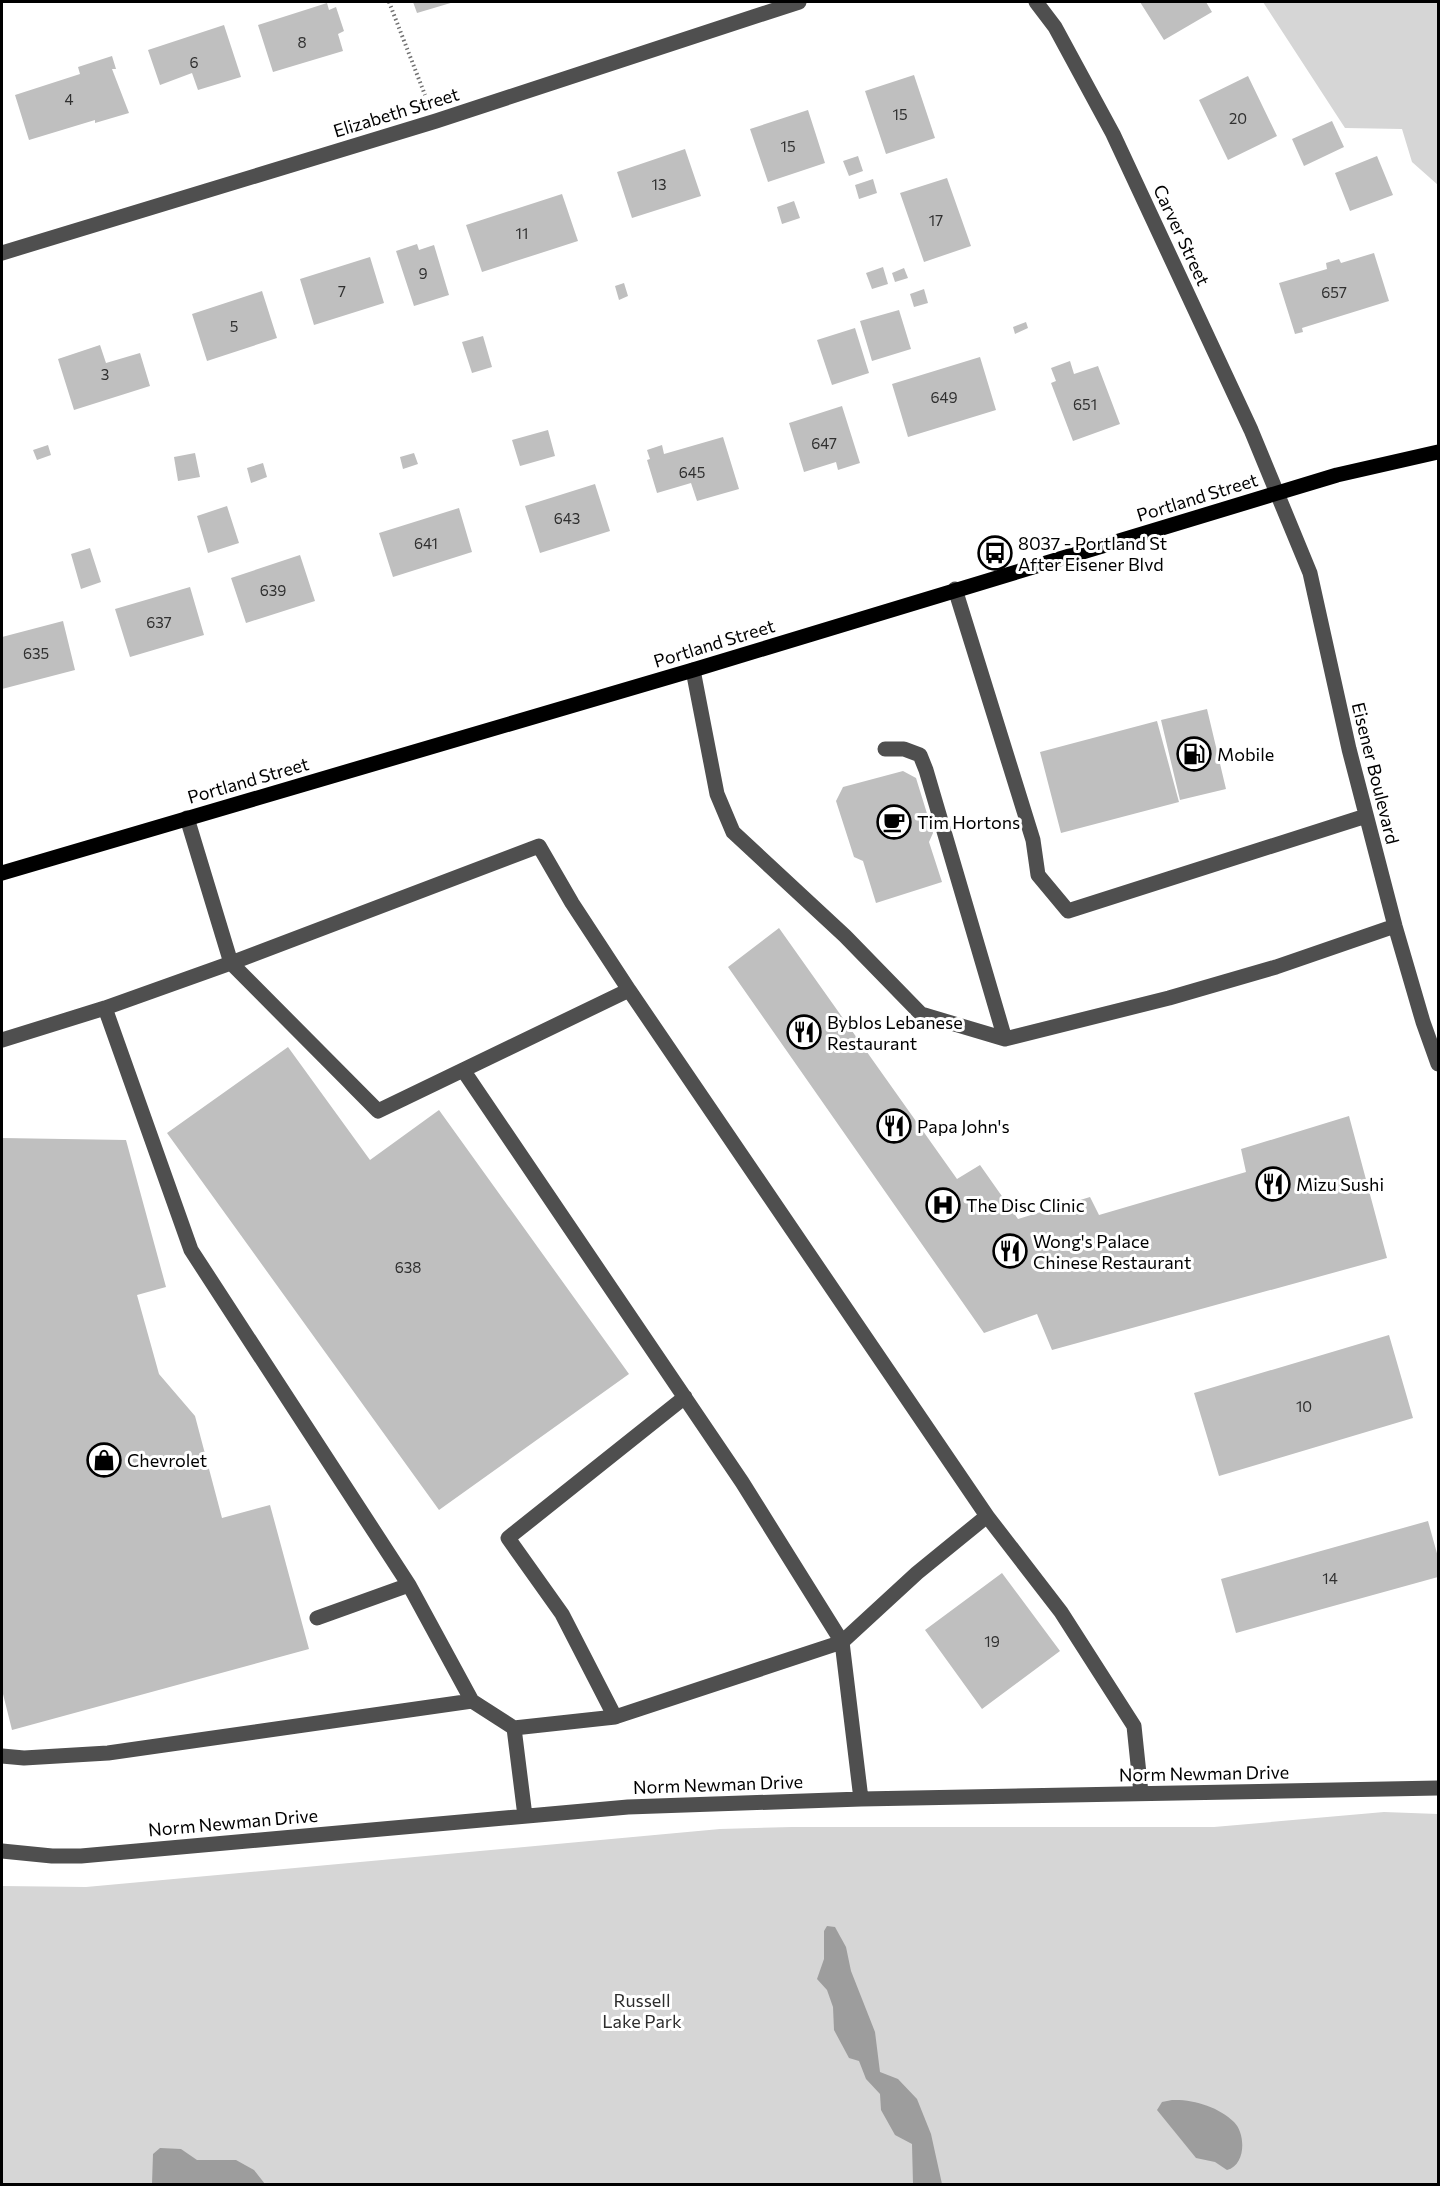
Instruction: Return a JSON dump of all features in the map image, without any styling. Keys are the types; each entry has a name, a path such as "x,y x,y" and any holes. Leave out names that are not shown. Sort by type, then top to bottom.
{"main road":[{"name":"Portland Street","path":"2,873 693,670 1337,475 1438,452"}],"street":[{"name":"Elizabeth Street","path":"2,254 435,121 799,2"},
{"name":"Carver Street","path":"1036,2 1055,27 1113,134 1277,493"},
{"name":"Eisener Boulevard","path":"1277,493 1310,573 1366,816 1395,926 1423,1022 1438,1064"},
{"path":"955,589 1033,840 1038,875 1068,911 1366,816"},
{"path":"693,670 717,794 733,832 845,936 921,1014 1005,1039 1169,998 1276,967 1395,926"},
{"path":"885,748 904,748 920,755 1005,1039"},
{"path":"187,818 231,963 378,1111 629,990"},
{"path":"2,1040 105,1008 231,963 539,846 572,903 629,990 987,1516 1061,1612 1134,1726 1141,1793"},
{"path":"105,1008 191,1250 409,1586 472,1701 514,1728 615,1718 842,1642 916,1574 987,1516"},
{"path":"463,1070 742,1482 842,1642 861,1799"},
{"path":"615,1718 562,1614 508,1538 685,1397"},
{"path":"317,1618 409,1586"},
{"path":"2,1756 24,1758 108,1753 472,1701"},
{"path":"514,1728 525,1816"},
{"name":"Norm Newman Drive","path":"2,1851 52,1856 81,1856 628,1807 861,1799 1438,1788"}],"path":[{"path":"389,2 435,121"}],"green space":[{"path":"1263,2 1438,2 1438,185 1412,162 1402,129 1345,128"},
{"name":"Russell Lake Park","path":"1384,1812 1438,1814 1438,2184 2,2184 2,1886 86,1887 720,1829 1214,1827"}],"shaded area":[{"path":"827,1926 835,1927 846,1947 851,1971 875,2032 880,2072 898,2079 917,2099 931,2134 942,2184 913,2184 912,2144 895,2135 881,2110 880,2094 866,2079 859,2061 849,2058 834,2030 833,2007 827,1990 817,1979 824,1959 824,1931"},
{"path":"1172,2100 1205,2105 1221,2112 1234,2122 1241,2134 1242,2149 1238,2162 1233,2167 1227,2170 1215,2162 1196,2158 1157,2110 1162,2102"},
{"path":"160,2148 181,2149 197,2160 236,2160 254,2170 265,2184 152,2184 153,2154"}],"building":[{"path":"413,2 454,2 417,13"},
{"path":"1140,2 1206,2 1212,12 1164,40"},
{"path":"327,3 329,10 336,7 344,31 338,34 343,51 273,72 258,25"},
{"path":"224,25 241,77 198,90 192,73 160,85 148,50"},
{"path":"112,56 116,69 112,69 129,113 95,123 95,120 29,140 15,95 80,74 78,67"},
{"path":"914,75 935,138 886,154 865,91"},
{"path":"1248,76 1277,136 1228,160 1199,100"},
{"path":"808,110 825,163 768,182 750,129"},
{"path":"1332,121 1344,147 1304,166 1292,139"},
{"path":"685,149 701,196 632,218 617,172"},
{"path":"858,156 863,171 849,176 843,161"},
{"path":"1377,156 1393,195 1350,211 1335,173"},
{"path":"947,178 971,246 924,262 900,193"},
{"path":"873,179 877,193 859,199 855,185"},
{"path":"562,194 578,241 482,272 466,225"},
{"path":"794,201 800,218 782,224 777,207"},
{"path":"417,244 419,250 434,245 449,295 414,306 396,251"},
{"path":"1374,253 1389,301 1302,328 1303,332 1295,334 1279,283 1327,269 1326,263 1339,259 1341,263"},
{"path":"370,257 384,303 314,325 300,279"},
{"path":"883,267 888,284 872,289 866,273"},
{"path":"904,268 908,278 895,282 892,273"},
{"path":"624,283 628,296 619,300 615,286"},
{"path":"924,289 928,303 914,307 910,294"},
{"path":"262,291 277,338 207,361 192,314"},
{"path":"899,310 911,349 872,361 860,321"},
{"path":"1026,322 1028,328 1015,334 1013,327"},
{"path":"855,328 869,373 832,385 817,340"},
{"path":"483,336 492,367 472,373 462,342"},
{"path":"100,345 106,363 140,353 150,386 74,410 58,359"},
{"path":"980,357 996,410 908,437 892,384"},
{"path":"1070,361 1074,374 1098,366 1120,424 1073,441 1051,383 1056,381 1051,368"},
{"path":"842,406 860,463 838,470 836,462 804,472 789,423"},
{"path":"548,430 555,456 520,466 512,440"},
{"path":"723,437 739,489 697,501 691,483 657,493 647,460 650,459 647,450 662,445 664,454"},
{"path":"48,445 51,455 37,460 33,450"},
{"path":"195,453 200,477 178,481 174,457"},
{"path":"414,453 418,464 403,469 400,457"},
{"path":"263,463 267,477 251,483 247,468"},
{"path":"595,484 610,531 540,553 525,506"},
{"path":"227,506 239,543 208,553 197,516"},
{"path":"459,508 472,552 393,577 379,533"},
{"path":"90,548 101,582 81,589 71,554"},
{"path":"300,555 315,601 246,623 231,578"},
{"path":"190,587 204,635 130,657 115,609"},
{"path":"63,621 75,670 2,689 2,637"},
{"name":"Mobile","path":"1207,709 1226,789 1180,800 1161,720"},
{"path":"1157,721 1179,802 1061,833 1040,752"},
{"path":"903,771 916,778 933,833 929,842 942,882 876,903 863,861 854,857 836,801 843,787"},
{"path":"779,928 957,1179 980,1165 1018,1219 1090,1197 1099,1215 1246,1172 1241,1149 1349,1116 1387,1258 1052,1350 1037,1314 984,1333 728,967"},
{"path":"288,1047 370,1160 439,1110 629,1374 439,1510 167,1133"},
{"name":"Chevrolet","path":"2,1138 126,1140 166,1287 137,1295 159,1374 195,1416 222,1518 270,1505 309,1649 12,1730 2,1690"},
{"path":"1389,1335 1413,1418 1219,1476 1194,1393"},
{"path":"1428,1521 1438,1557 1438,1577 1236,1633 1221,1579"},
{"path":"1002,1573 1060,1651 982,1709 925,1630"}],"place":[{"name":"8037 - Portland St After Eisener Blvd","path":"995,553"},
{"name":"Mobile","path":"1194,754"},
{"name":"Tim Hortons","path":"894,822"},
{"name":"Byblos Lebanese Restaurant","path":"804,1032"},
{"name":"Papa John's","path":"894,1126"},
{"name":"Mizu Sushi","path":"1273,1184"},
{"name":"The Disc Clinic","path":"943,1205"},
{"name":"Wong's Palace Chinese Restaurant","path":"1010,1251"},
{"name":"Chevrolet","path":"104,1460"}]}
